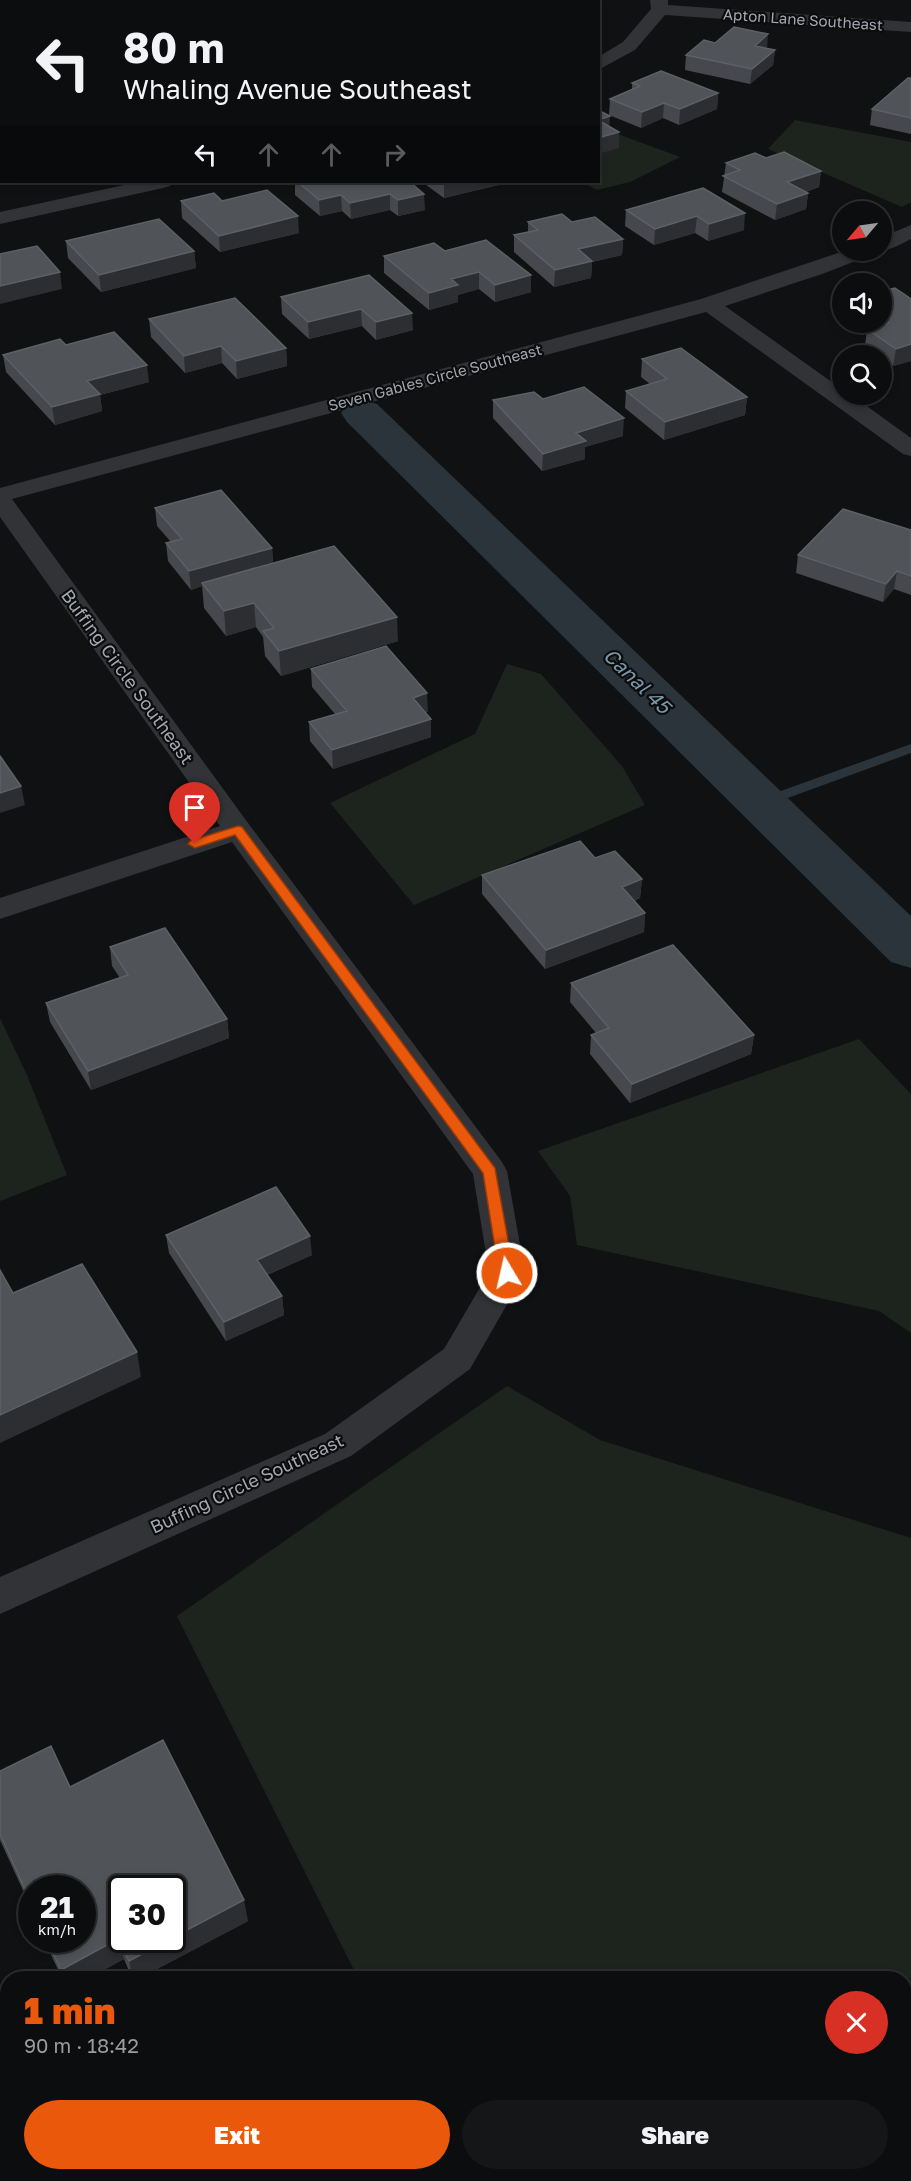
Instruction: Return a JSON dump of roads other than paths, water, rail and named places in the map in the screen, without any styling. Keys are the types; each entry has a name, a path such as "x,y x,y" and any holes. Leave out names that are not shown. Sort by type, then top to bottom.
{"street":[{"name":"Apton Lane Southeast","path":"660,5 911,27"},
{"path":"600,64 628,46 660,5"},
{"path":"0,218 159,183"},
{"path":"892,240 911,231"},
{"name":"Seven Gables Circle Southeast","path":"0,495 709,304 838,261"},
{"path":"709,304 911,449"},
{"name":"Buffing Circle Southeast","path":"0,500 238,830 490,1171 507,1273 457,1359 338,1445 0,1596"},
{"path":"0,909 238,830"}],"waterway":[{"name":"Canal 45","path":"362,413 911,949"},
{"path":"761,803 911,748"}]}
